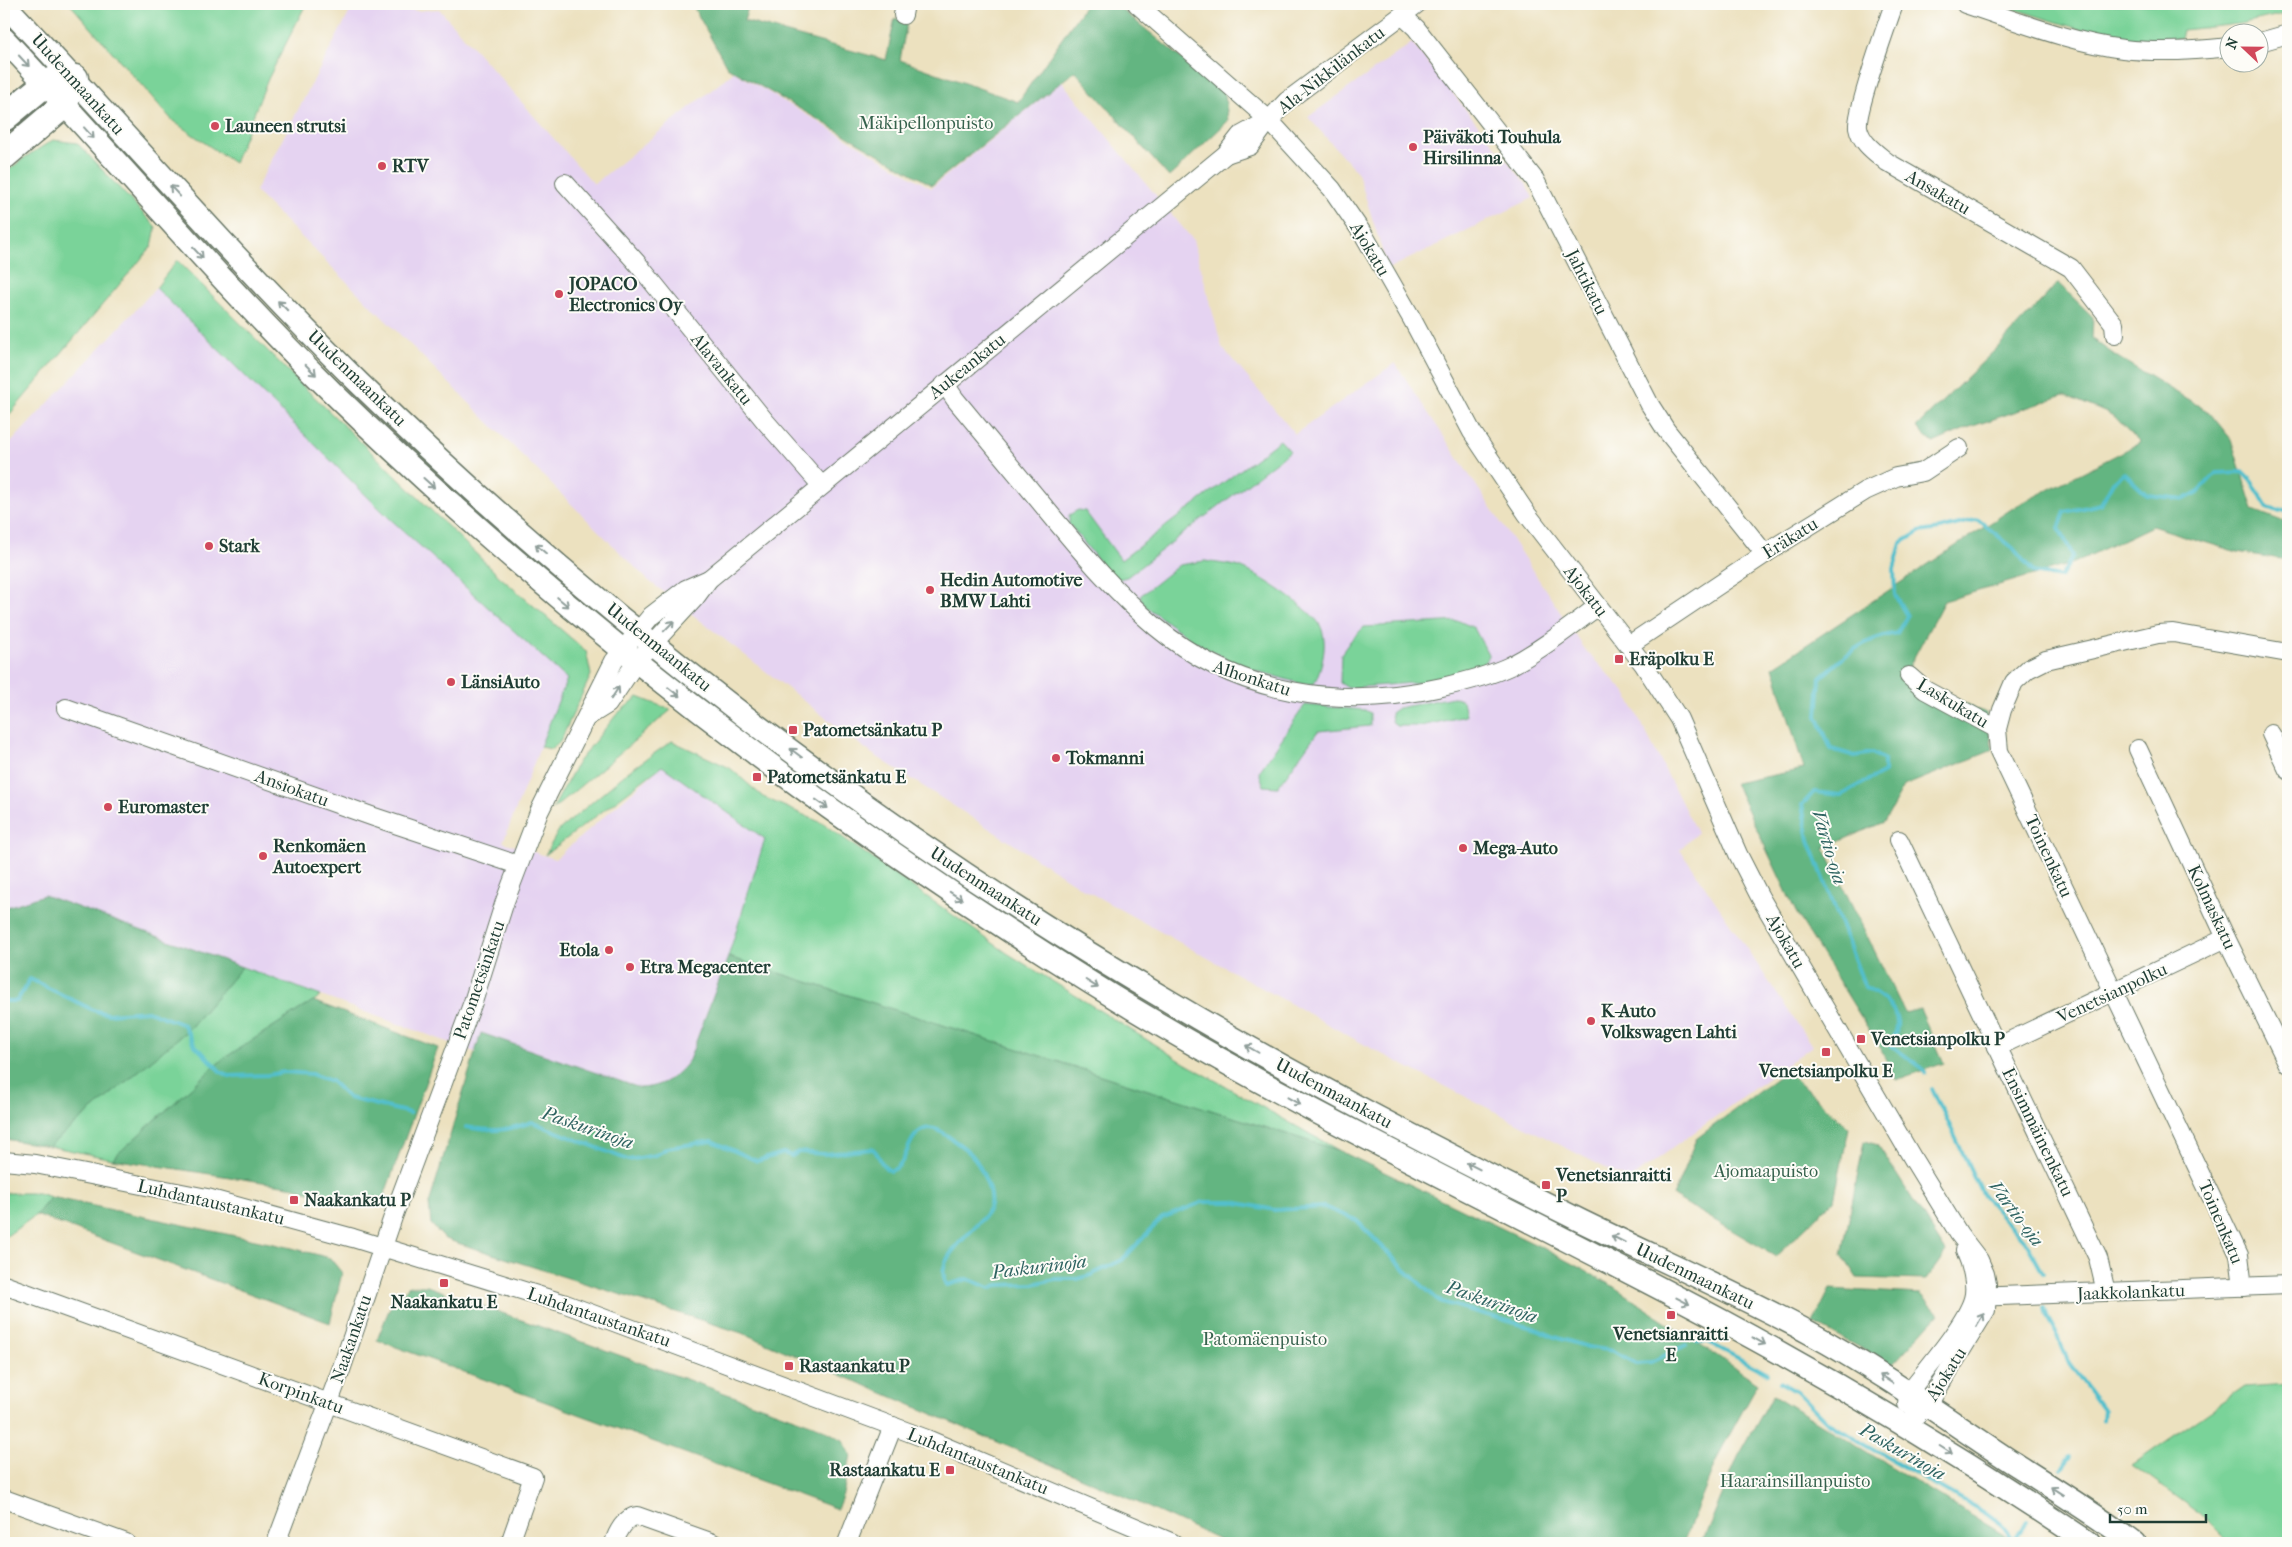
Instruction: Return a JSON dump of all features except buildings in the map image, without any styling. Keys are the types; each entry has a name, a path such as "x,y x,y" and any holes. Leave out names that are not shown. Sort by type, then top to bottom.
{"highway":[{"path":"4,118 45,84 58,78 74,78 64,106 4,156"}],"main road":[{"name":"Uudenmaankatu","path":"4,4 259,281 361,384 499,513 578,581 730,704 878,813 1012,904 1170,1002 1298,1075 1578,1219 1770,1311 1819,1338 1927,1406 2134,1543"},
{"name":"Uudenmaankatu","path":"4,40 176,230 333,393 461,512 550,591 768,765 970,906 1163,1028 1348,1130 1716,1318 1905,1425 1999,1483 2089,1543"}],"street":[{"name":"Ajokatu","path":"1137,4 1269,120 1332,189 1364,237 1412,319 1472,432 1527,514 1629,645 1679,719 1738,854 1760,897 1959,1234 1986,1310 1927,1406 1905,1425"},
{"name":"Ala-Nikkilänkatu","path":"1269,120 1286,101 1417,4"},
{"name":"Ansakatu","path":"1894,4 1863,103 1858,126 1864,142 1887,162 2071,268 2114,324 2115,334"},
{"path":"1965,4 2085,42 2124,49 2188,51 2220,48"},
{"name":"Jahtikatu","path":"1402,15 1416,28 1535,180 1650,405 1666,430 1765,554"},
{"path":"2270,39 2288,34"},
{"name":"Aukeankatu","path":"646,637 651,616 686,589 709,580 821,485 1226,154 1250,146 1269,120"},
{"name":"Alavankatu","path":"566,183 638,263 753,406 821,485"},
{"name":"Alhonkatu","path":"945,384 955,400 1084,555 1120,593 1157,628 1207,663 1253,682 1286,691 1329,697 1381,698 1466,682 1509,666 1558,636 1598,606"},
{"name":"Eräkatu","path":"1629,645 1765,554 1865,491 1896,478 1923,472 1959,448"},
{"name":"Toinenkatu","path":"2243,1287 2239,1255 1999,751 1997,728 2014,682 2028,669 2046,660 2158,634 2174,633 2288,654"},
{"name":"Patometsänkatu","path":"383,1248 473,1002 518,865 559,768 587,717 602,683 630,656 646,637"},
{"name":"Laskukatu","path":"1909,676 1925,690 1997,728"},
{"name":"Ansiokatu","path":"66,708 374,817 518,865"},
{"path":"2271,734 2288,770"},
{"name":"Kolmaskatu","path":"2138,749 2226,938 2288,1064"},
{"name":"Ensimmäinenkatu","path":"1898,840 2098,1258 2106,1292"},
{"name":"Venetsianpolku","path":"1997,1047 2226,938"},
{"name":"Luhdantaustankatu","path":"4,1161 35,1164 207,1198 383,1248 563,1303 893,1426 1173,1543"},
{"name":"Naakankatu","path":"276,1543 383,1248"},
{"name":"Korpinkatu","path":"4,1285 532,1477 510,1543"},
{"name":"Jaakkolankatu","path":"1980,1297 2288,1285"},
{"name":"Ajokatu","path":"1905,1425 1908,1394 1980,1297"},
{"path":"847,1543 893,1426"},
{"path":"4,1499 126,1543"},
{"path":"614,1543 624,1523 632,1516 637,1516 713,1543"}],"shaded area":[{"path":"354,4 387,4 417,11 439,9 594,184 734,72 931,188 1062,82 1193,240 1222,347 1295,434 1395,363 1586,651 1626,693 1697,833 1680,849 1812,1046 1629,1180 1378,1052 1085,890 871,753 648,580 255,191"},
{"path":"1412,43 1526,184 1533,198 1388,269 1358,173 1308,117"},
{"path":"156,288 387,516 567,679 503,842 555,859 662,766 765,839 728,957 689,1060 679,1073 655,1088 640,1088 481,1033 475,1052 44,895 4,908 4,450"}],"green space":[{"path":"70,4 306,4 268,79 234,163 173,121"},
{"name":"Mäkipellonpuisto","path":"694,4 749,4 744,21 886,60 895,18 907,22 900,60 1018,102 1086,4 1115,4 1225,94 1228,121 1169,177 1075,71 932,185 727,67 693,6"},
{"path":"1998,4 2288,4 2288,13 2248,22 2220,22 2220,26 2183,30 2181,39 2127,39 2089,32"},
{"path":"53,140 77,143 156,227 152,246 4,421 4,174 24,158"},
{"path":"177,260 300,383 500,577 586,651 591,675 560,742 552,749 540,747 567,679 387,516 156,288"},
{"path":"2058,283 2093,317 2092,339 2119,358 2209,412 2231,439 2253,510 2282,521 2288,518 2288,560 2237,552 2152,526 2074,563 1944,601 1904,676 1986,713 1993,750 1904,786 1884,822 1824,848 1905,1013 1920,1009 1944,1063 1896,1080 1879,1046 1796,912 1735,783 1804,769 1773,667 2016,506 2140,443 2114,416 2064,395 1970,427 1933,443 1916,427 1997,348"},
{"path":"1280,440 1290,451 1127,577 1119,579 1111,576 1069,524 1069,515 1078,510 1085,511 1121,560"},
{"path":"1205,561 1247,570 1283,592 1315,618 1323,632 1324,647 1322,663 1314,684 1302,684 1240,666 1192,640 1145,606 1140,596 1179,565"},
{"path":"1459,621 1474,628 1489,656 1482,665 1425,682 1348,688 1340,683 1341,654 1364,627"},
{"path":"638,697 671,710 552,810 578,762 617,714"},
{"path":"1453,697 1463,701 1466,716 1421,726 1396,726 1392,721 1391,713 1398,708"},
{"path":"1305,705 1365,710 1370,713 1370,726 1318,731 1278,787 1264,786 1259,772"},
{"path":"672,741 730,768 763,797 822,823 1007,953 1181,1061 1340,1151 728,957 765,839 662,766 545,855 559,830 629,771"},
{"path":"44,895 242,967 189,1029 49,1146 4,1139 4,908"},
{"name":"Patomäenpuisto","path":"728,957 1340,1151 1543,1248 1608,1283 1758,1383 1719,1454 1683,1543 1226,1543 1117,1493 745,1334 445,1239 431,1224 429,1204 481,1033 640,1088 655,1086 673,1077 689,1060"},
{"path":"242,967 321,996 223,1059 112,1159 49,1146 189,1029"},
{"path":"313,1001 438,1048 383,1199 368,1206 354,1209 295,1187 112,1159 223,1059"},
{"name":"Ajomaapuisto","path":"1786,1071 1849,1128 1834,1200 1776,1256 1673,1196 1696,1139"},
{"path":"1864,1141 1878,1145 1946,1252 1926,1280 1857,1278 1842,1255"},
{"path":"4,1193 38,1193 51,1197 36,1215 4,1238"},
{"path":"51,1197 288,1247 330,1258 342,1273 330,1323 36,1215"},
{"path":"409,1286 427,1286 819,1427 843,1440 851,1455 843,1494 837,1509 377,1340 391,1305"},
{"path":"1830,1289 1921,1294 1939,1314 1892,1365 1813,1323"},
{"path":"2288,1384 2288,1543 2229,1543 2201,1515 2132,1465 2244,1387"},
{"name":"Haarainsillanpuisto","path":"1773,1395 2017,1543 1702,1543 1738,1457"}],"waterway":[{"name":"Vartio-oja","path":"1925,1073 1922,1068 1892,1046 1897,1028 1896,1016 1886,1001 1865,987 1809,840 1802,805 1814,792 1841,795 1884,772 1884,760 1872,753 1855,756 1831,749 1817,716 1820,678 1846,655 1863,644 1897,633 1907,616 1895,595 1894,569 1901,543 1919,532 1975,520 1981,522 2013,548 2033,572 2061,577 2073,556 2059,528 2065,512 2101,504 2113,482 2124,473 2147,495 2185,499 2199,491 2216,473 2242,472 2252,482 2268,508 2278,511 2288,509"},
{"name":"Paskurinoja","path":"4,1001 17,1001 30,979 93,1010 108,1014 148,1011 184,1025 193,1043 220,1071 229,1076 268,1075 284,1072 311,1074 331,1081 349,1098 410,1113"},
{"name":"Vartio-oja","path":"1932,1088 1983,1196 2027,1244 2043,1273"},
{"name":"Paskurinoja","path":"466,1127 499,1130 532,1122 628,1160 656,1155 667,1148 712,1141 757,1161 783,1153 792,1156 798,1152 824,1154 873,1149 878,1154 884,1167 891,1171 902,1162 914,1137 925,1129 933,1128 945,1134 973,1156 985,1179 990,1198 990,1205 986,1214 951,1253 945,1263 943,1274 947,1285 968,1279 990,1288 997,1285 1033,1284 1055,1279 1077,1279 1091,1275 1122,1260 1162,1218 1203,1202 1232,1202 1275,1210 1324,1207 1356,1220 1405,1270 1439,1301 1536,1329 1588,1347 1613,1351 1636,1363 1651,1362 1686,1345"},
{"name":"Vartio-oja","path":"2045,1309 2069,1363 2103,1409 2102,1420"},
{"name":"Paskurinoja","path":"1697,1341 1708,1342 1768,1374"},
{"name":"Paskurinoja","path":"1780,1382 1797,1392 1828,1423 1985,1513 2005,1528 2015,1543"},
{"name":"Vartio-oja","path":"2061,1468 2070,1456"},
{"name":"Vartio-oja","path":"2014,1541 2027,1522"}],"place":[{"name":"Launeen strutsi","path":"215,126"},
{"name":"Päiväkoti Touhula Hirsilinna","path":"1413,147"},
{"name":"RTV","path":"382,166"},
{"name":"JOPACO Electronics Oy","path":"559,294"},
{"name":"Stark","path":"209,546"},
{"name":"Hedin Automotive BMW Lahti","path":"930,590"},
{"name":"Eräpolku E","path":"1619,659"},
{"name":"LänsiAuto","path":"451,682"},
{"name":"Patometsänkatu P","path":"793,730"},
{"name":"Tokmanni","path":"1056,758"},
{"name":"Patometsänkatu E","path":"757,777"},
{"name":"Euromaster","path":"108,807"},
{"name":"Mega-Auto","path":"1463,848"},
{"name":"Renkomäen Autoexpert","path":"263,856"},
{"name":"Etola","path":"609,950"},
{"name":"Etra Megacenter","path":"630,967"},
{"name":"K-Auto Volkswagen Lahti","path":"1591,1021"},
{"name":"Venetsianpolku P","path":"1861,1039"},
{"name":"Venetsianpolku E","path":"1826,1052"},
{"name":"Venetsianraitti P","path":"1546,1185"},
{"name":"Naakankatu P","path":"294,1200"},
{"name":"Naakankatu E","path":"444,1283"},
{"name":"Venetsianraitti E","path":"1671,1315"},
{"name":"Rastaankatu P","path":"789,1366"},
{"name":"Rastaankatu E","path":"950,1470"}]}
